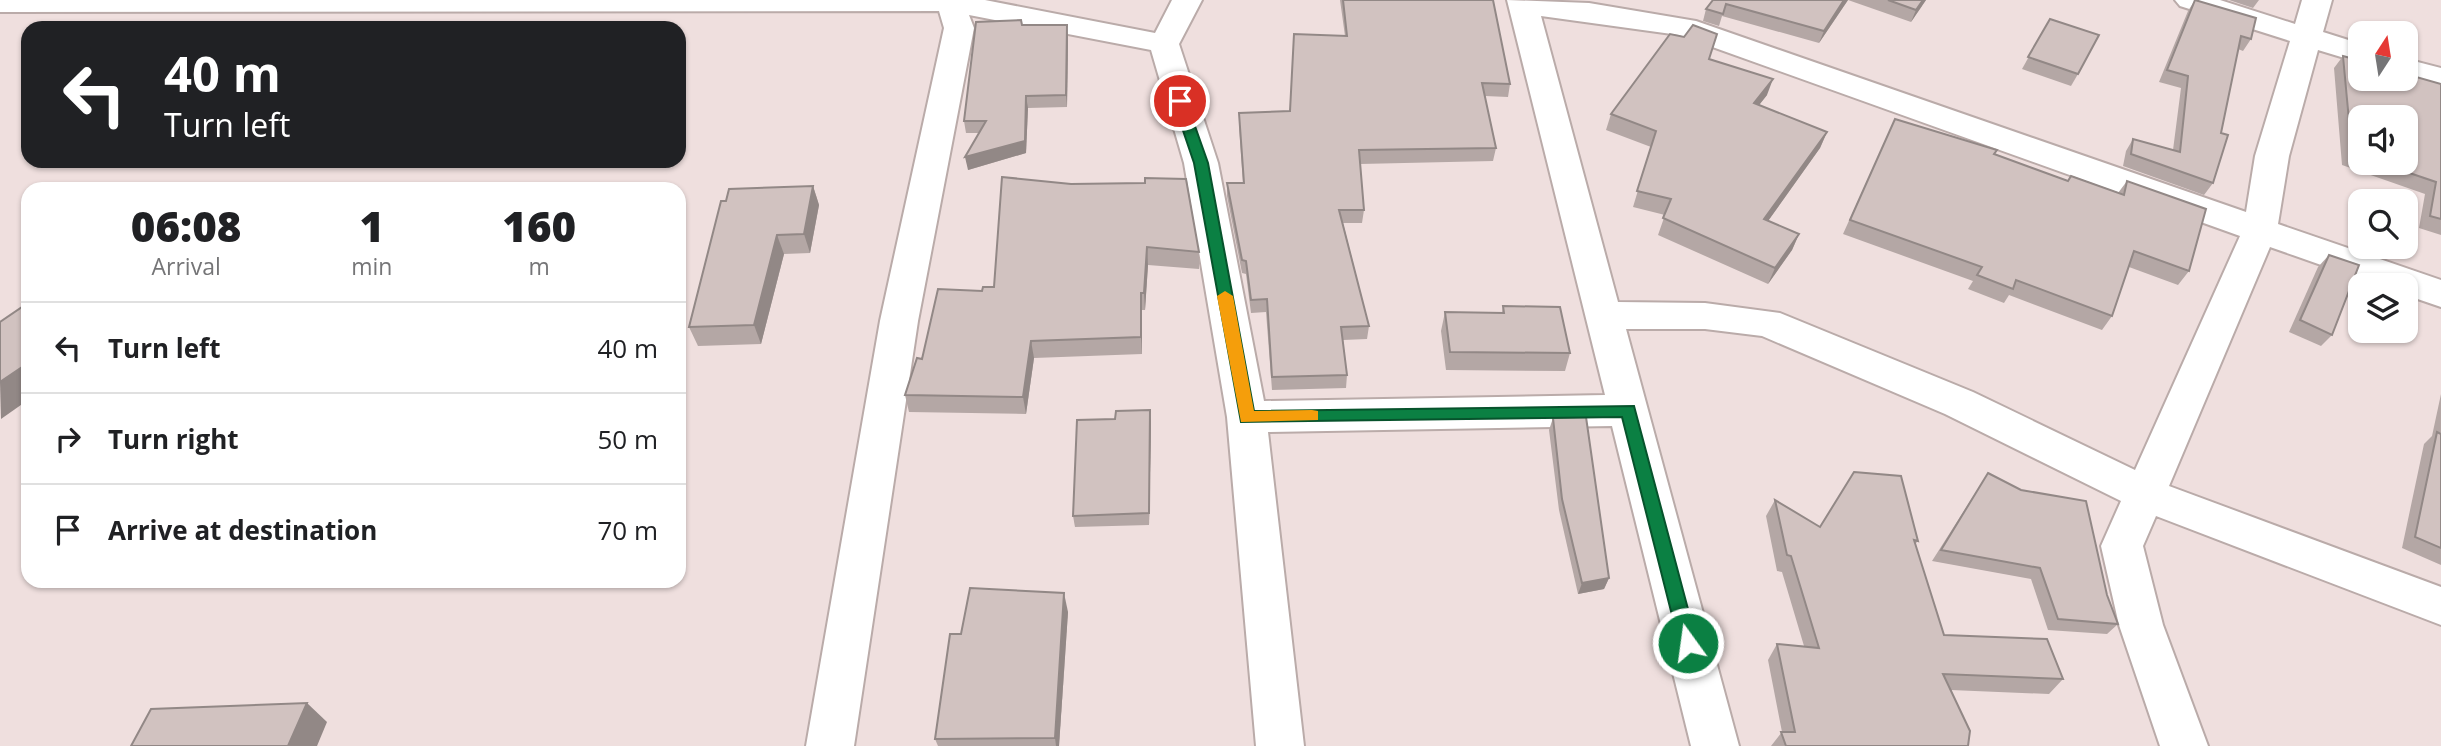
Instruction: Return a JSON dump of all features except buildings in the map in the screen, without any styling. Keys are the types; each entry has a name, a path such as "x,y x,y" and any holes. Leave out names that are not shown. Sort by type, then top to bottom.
{"street":[{"path":"1187,0 1164,44 1201,163 1247,417 1280,746"},
{"path":"2190,0 2348,50"},
{"path":"2184,746 2141,625 2122,546 2260,230 2272,156 2317,0"},
{"path":"0,3 950,1 1164,44"},
{"path":"830,746 899,321 959,28 950,1"},
{"path":"1714,746 1523,3 1685,27 2441,294"},
{"path":"2418,71 2441,78"},
{"path":"1603,315 1705,316 1768,323 1959,403 2146,494 2441,606"},
{"path":"1247,417 1628,410"}],"slow traffic":[{"path":"1225,296 1247,417 1312,416"}],"route":[{"path":"1180,101 1201,163 1247,417 1628,410 1688,643"}]}
